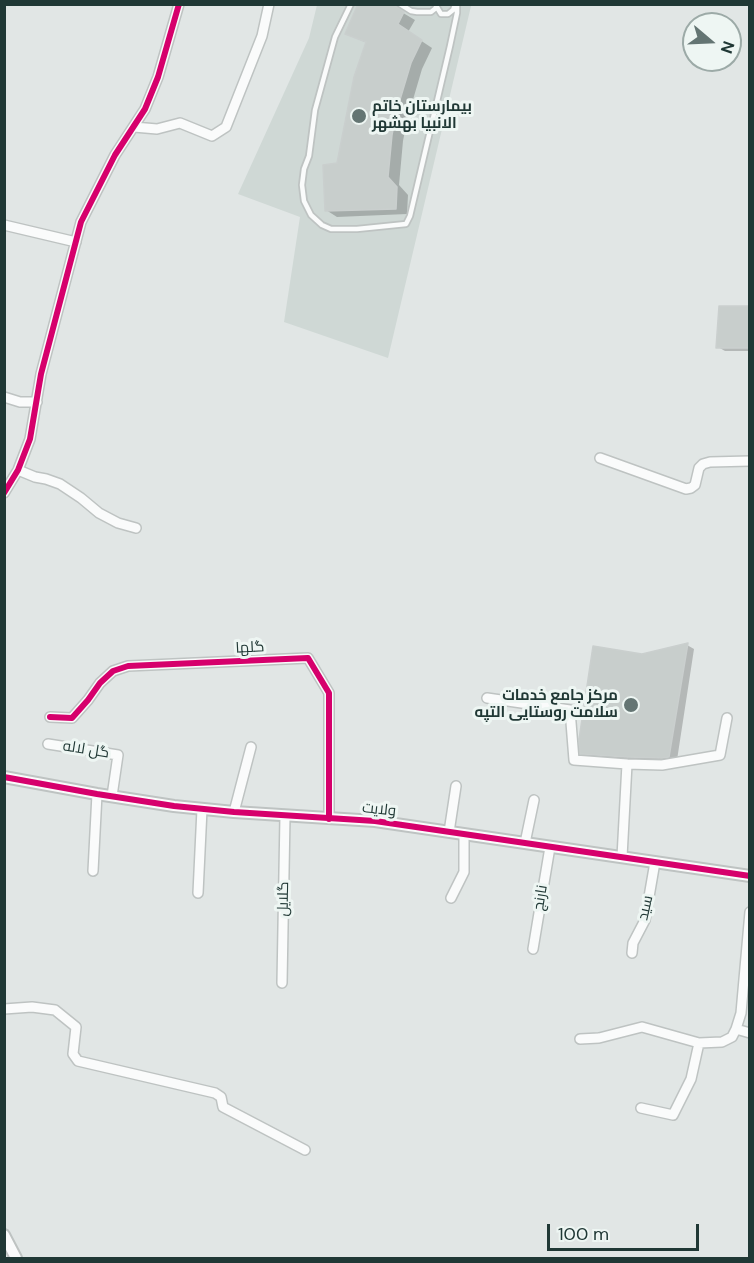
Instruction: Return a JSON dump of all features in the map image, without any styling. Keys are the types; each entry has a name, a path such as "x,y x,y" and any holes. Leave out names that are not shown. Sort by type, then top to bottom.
{"street":[{"path":"4,493 18,470 30,439 41,374 81,222 115,155 146,109 158,77 179,4"},
{"path":"134,127 157,129 180,123 212,136 226,127 262,36 269,4"},
{"path":"4,225 75,242"},
{"path":"4,397 20,402 37,402"},
{"path":"600,458 687,489 695,485 699,468 703,464 750,461"},
{"path":"18,470 60,484 99,513 118,523 136,528"},
{"name":"گلها","path":"50,717 72,718 112,671 128,666 308,658 329,693 329,819"},
{"path":"487,698 570,710 573,760 662,765 720,755 727,718"},
{"name":"گل لاله","path":"48,744 118,755 112,796"},
{"path":"234,813 251,747"},
{"path":"622,857 627,764"},
{"name":"ولایت","path":"4,777 97,794 202,809 375,821 750,876"},
{"path":"449,832 456,786"},
{"path":"93,871 97,794"},
{"path":"525,843 534,800"},
{"path":"198,893 202,809"},
{"name":"گلایل","path":"282,982 285,816"},
{"path":"451,898 464,872 464,834"},
{"name":"نارنج","path":"533,949 550,847"},
{"name":"سید","path":"632,953 633,943 645,920 655,862"},
{"path":"580,1039 599,1038 642,1026 699,1043 722,1042 732,1037 741,1013 750,912"},
{"path":"4,1009 32,1007 54,1010 76,1027 73,1054 78,1061 215,1093 221,1098 223,1107 305,1150"},
{"path":"736,1029 750,1033"},
{"path":"641,1108 673,1115 691,1079 699,1043"},
{"path":"4,1235 16,1258"}],"lane":[{"path":"351,4 336,38 318,99 303,184 304,201 311,215 322,225 331,229 406,224 410,216 450,46 457,13 456,4"},
{"path":"400,4 417,12 431,12 435,6 441,14 448,14 456,4"}],"shaded area":[{"name":"بیمارستان خاتم الانبیا بهشهر","path":"317,5 471,6 388,358 284,322 300,217 238,194 309,38"}],"building":[{"path":"358,4 392,4 404,12 398,24 422,40 411,63 392,135 388,177 397,187 396,209 325,211 323,165 337,163 354,77 366,42 345,34"},
{"path":"719,306 750,306 750,348 716,348"},
{"name":"مرکز جامع خدمات سلامت روستایی التپه","path":"688,643 669,757 580,754 579,739 593,646 642,654"}],"cycle path":[{"path":"4,493 18,470 30,439 41,374 81,222 115,155 145,109 158,77 179,4"},
{"path":"50,717 72,718 100,683 113,671 128,666 308,658 329,693 329,819"},
{"path":"4,777 174,806 375,821 750,876"}],"place":[{"name":"بیمارستان خاتم الانبیا بهشهر","path":"359,116"},
{"name":"مرکز جامع خدمات سلامت روستایی التپه","path":"631,705"}]}
